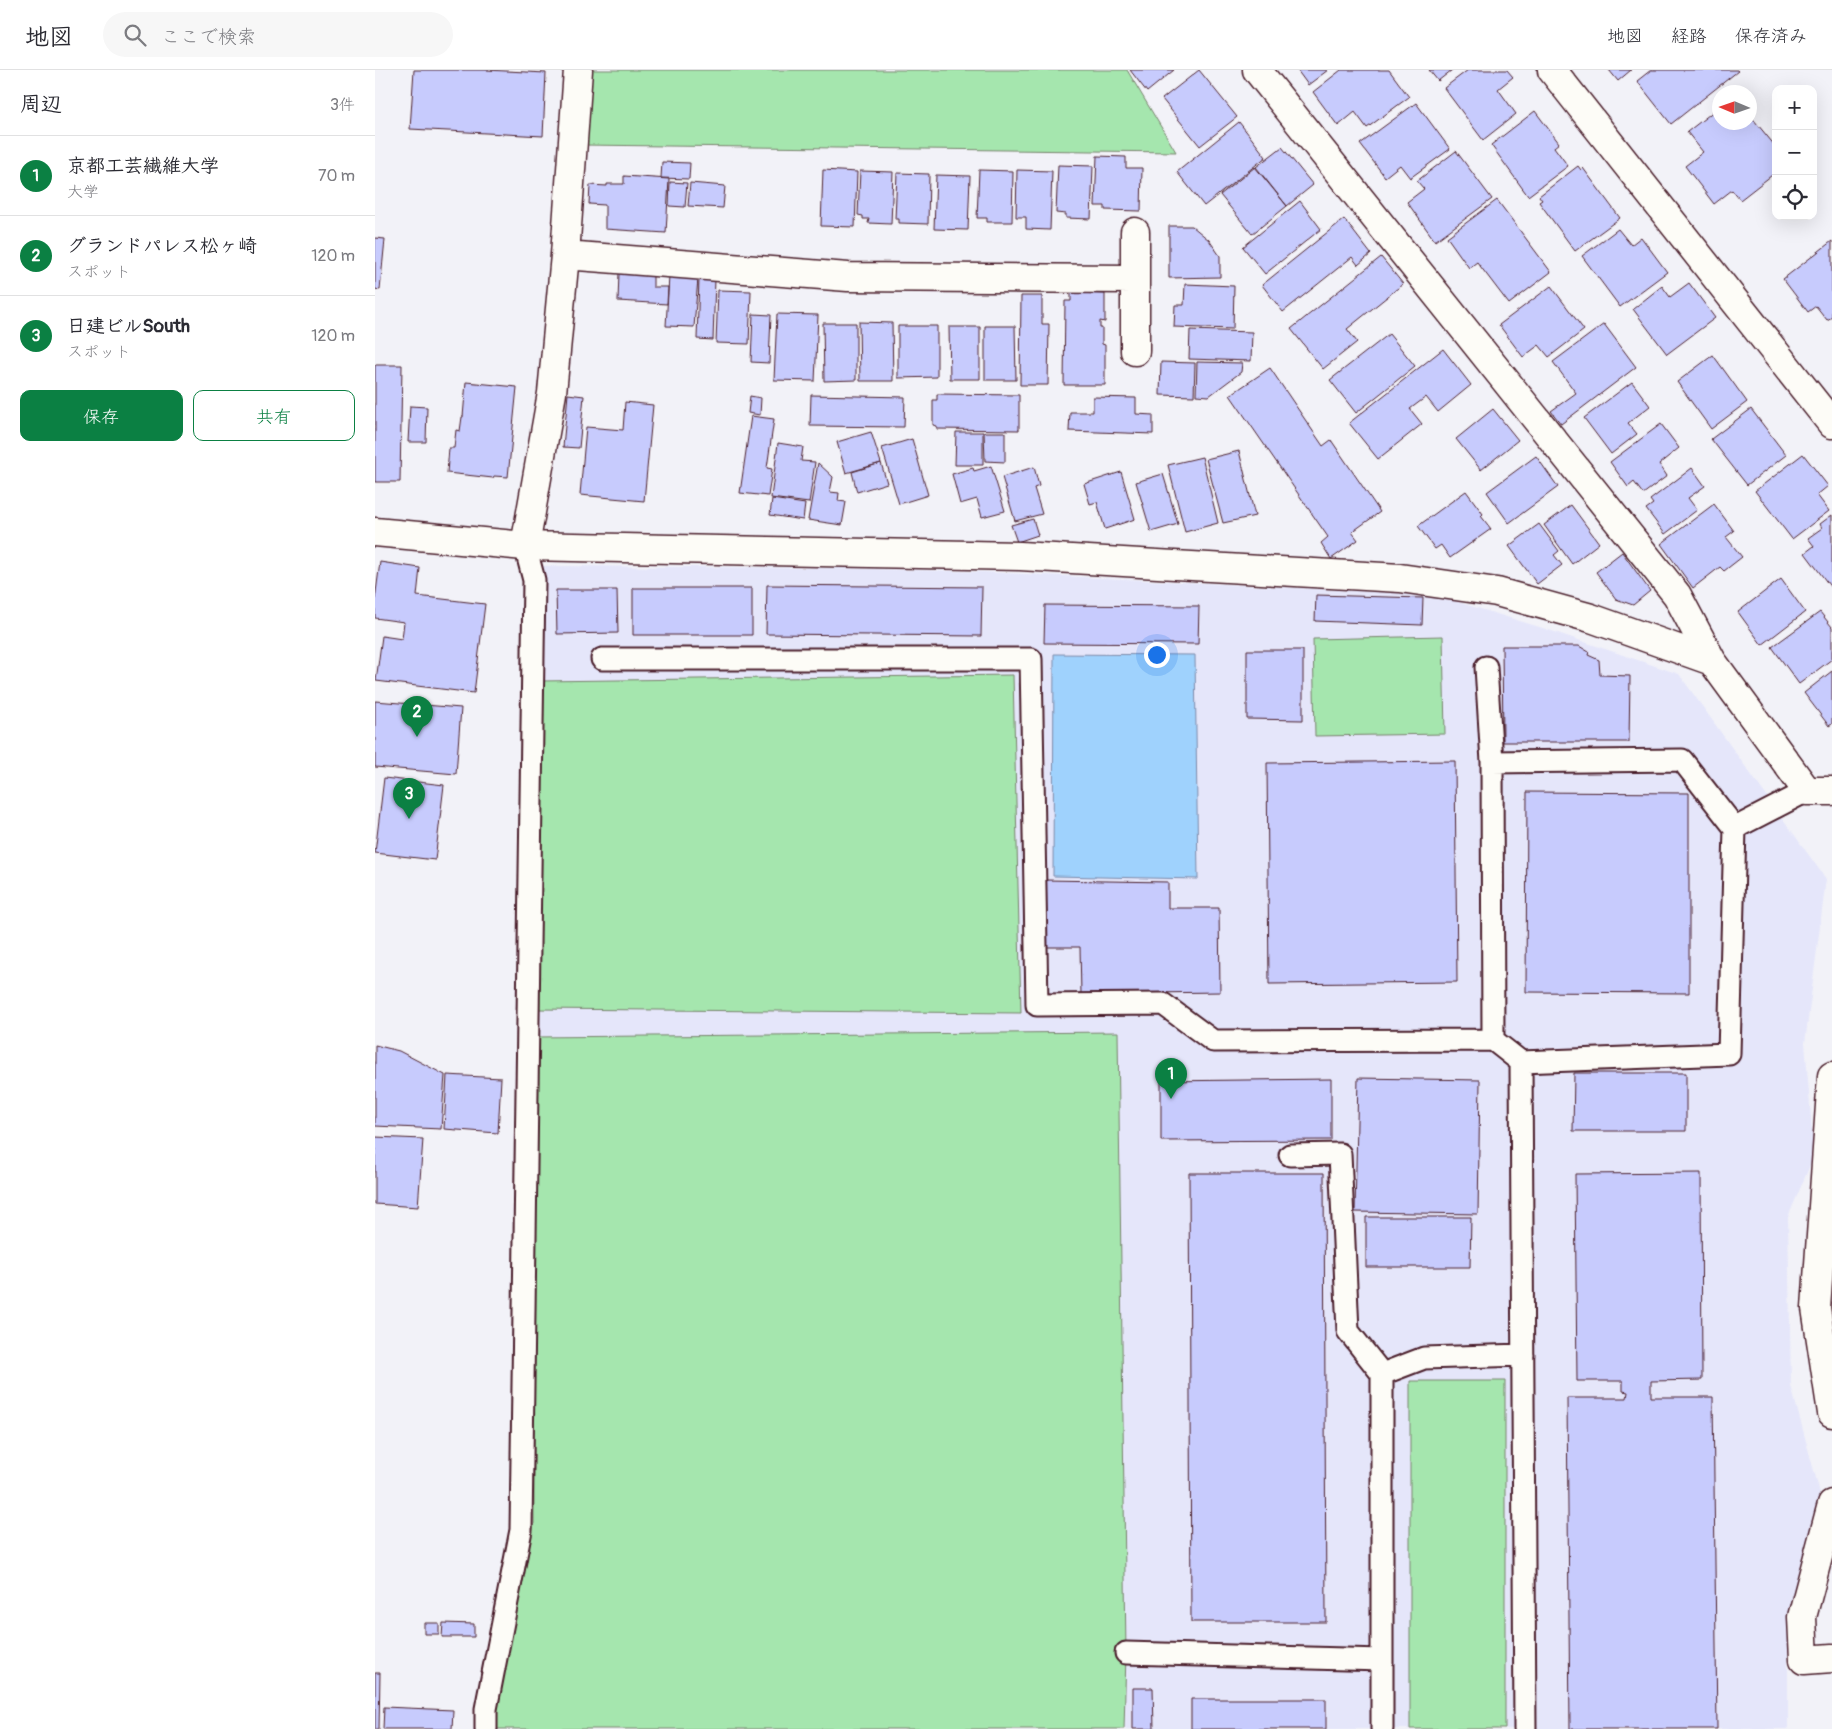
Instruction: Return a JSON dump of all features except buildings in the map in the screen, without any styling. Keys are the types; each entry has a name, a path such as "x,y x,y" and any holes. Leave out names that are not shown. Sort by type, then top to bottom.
{"street":[{"path":"525,546 552,393 565,255 578,70"},
{"path":"1257,70 1677,595 1712,661 1819,791"},
{"path":"1552,70 1832,424"},
{"path":"1135,232 1135,351"},
{"path":"565,255 848,277 1134,279"},
{"path":"375,532 525,546 1020,556 1400,578 1497,592 1591,618 1712,661"},
{"path":"1832,1076 1824,1307 1832,1413"},
{"path":"1832,1504 1802,1617 1804,1660 1832,1658"}],"lane":[{"path":"486,1729 486,1709 521,1530 534,580 525,546"},
{"path":"602,659 1031,659 1037,1004 1163,1004 1213,1041 1493,1040 1521,1062 1729,1054 1735,828 1682,760 1491,762"},
{"path":"1486,667 1491,762 1493,1040"},
{"path":"1735,828 1819,791"},
{"path":"1521,1062 1525,1729"},
{"path":"1290,1155 1340,1154 1348,1331 1382,1374 1382,1729"},
{"path":"1382,1374 1424,1358 1523,1355"},
{"path":"1126,1653 1382,1660"}],"shaded area":[{"path":"542,566 837,568 984,572 1435,595 1546,629 1679,674 1826,879 1805,1043 1814,1156 1788,1217 1791,1386 1820,1493 1788,1611 1788,1729 496,1729 496,1712 534,1524 533,1037"}],"green space":[{"path":"586,70 1127,70 1176,152 582,145"},
{"path":"1443,636 1445,734 1315,736 1313,639"},
{"path":"1013,675 1021,1013 535,1009 539,681"},
{"path":"1118,1032 1126,1653 1124,1729 496,1729 496,1712 534,1524 533,1037"},
{"path":"1410,1381 1505,1381 1505,1729 1410,1729"}],"water":[{"path":"1054,654 1195,655 1198,879 1053,876"}],"place":[{"name":"グランドパレス松ヶ崎","path":"417,737"},
{"name":"日建ビルSouth","path":"409,819"},
{"name":"京都工芸繊維大学","path":"1171,1099"}]}
